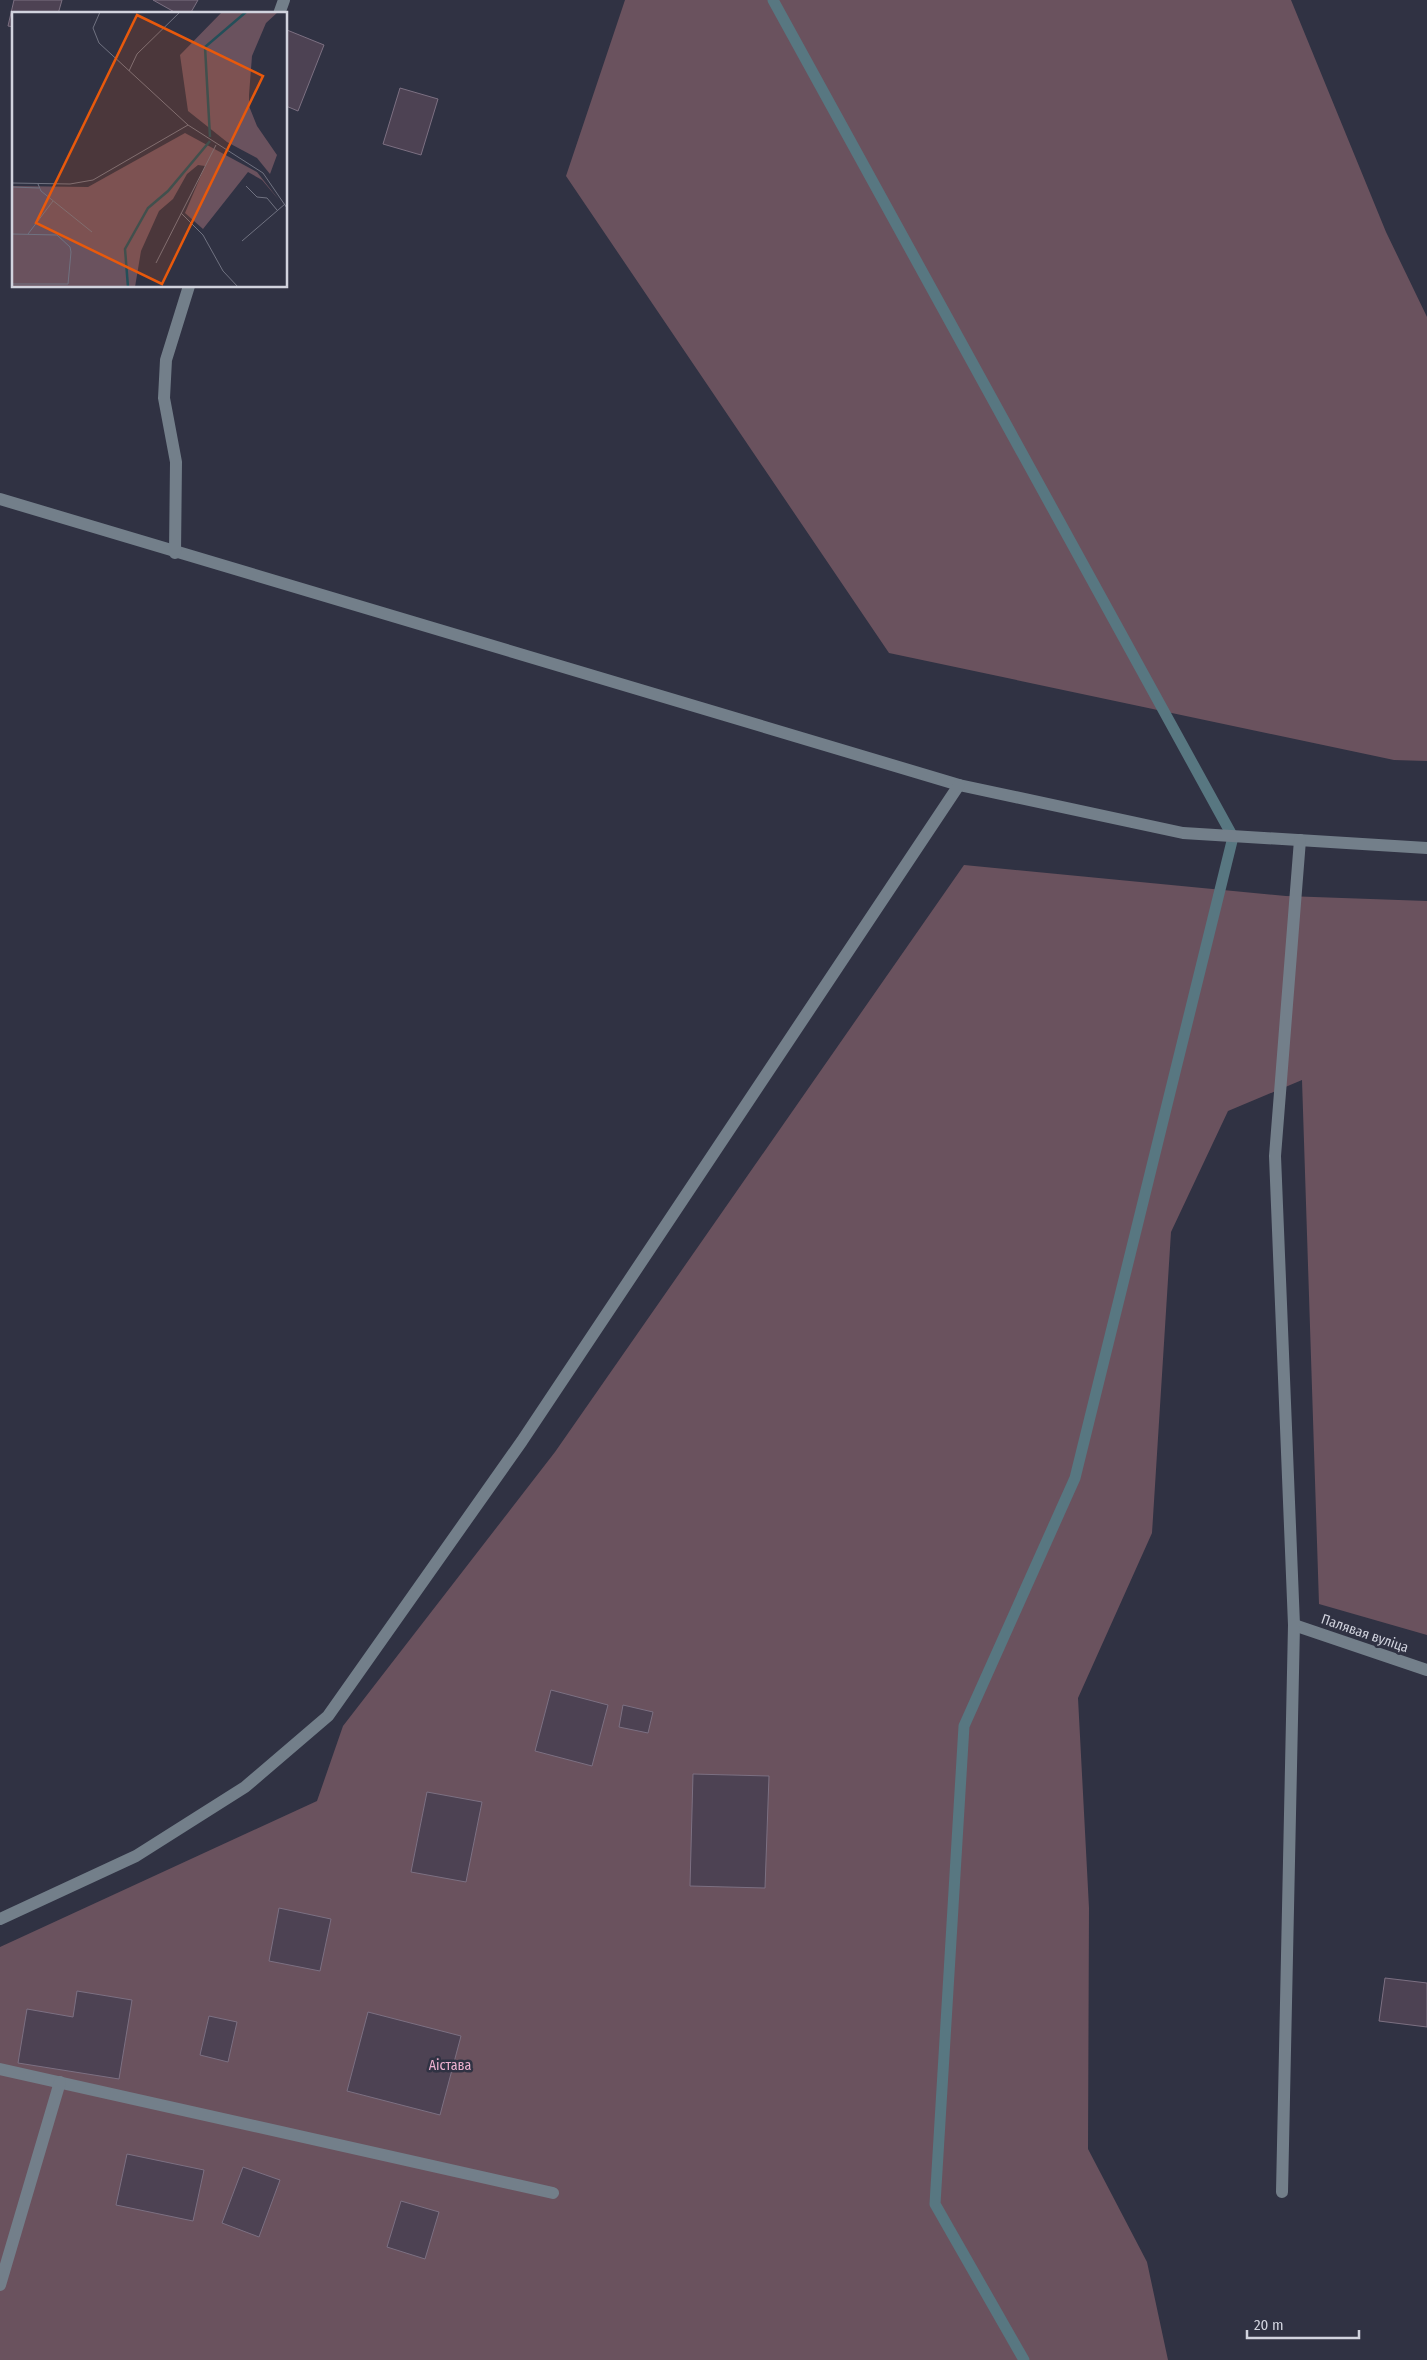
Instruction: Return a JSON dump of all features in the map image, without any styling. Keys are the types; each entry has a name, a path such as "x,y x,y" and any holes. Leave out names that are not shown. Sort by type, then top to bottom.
{"street":[{"path":"280,12 284,0"},
{"path":"175,553 176,462 164,398 166,360 188,288"},
{"path":"0,499 175,553 959,785 1183,833 1427,848"},
{"path":"0,1920 136,1856 245,1788 328,1716 522,1441 959,785"},
{"path":"1282,2192 1294,1625 1275,1156 1300,840"},
{"name":"Палявая вуліца","path":"1294,1625 1427,1670"},
{"path":"0,2069 553,2193"},
{"path":"0,2285 60,2082"}],"green space":[{"path":"625,0 1291,0 1386,232 1427,317 1427,761 1394,760 889,653 566,176"},
{"name":"Аістава","path":"964,865 1286,896 1427,901 1427,1635 1319,1604 1302,1080 1228,1111 1171,1232 1152,1533 1078,1698 1089,1908 1088,2149 1147,2262 1168,2360 0,2360 0,1947 317,1801 343,1726 555,1452"}],"building":[{"path":"14,0 62,0 59,12 12,12 12,27 8,26"},
{"path":"153,0 198,0 191,12 174,12"},
{"path":"288,30 324,45 298,111 288,107"},
{"path":"400,88 438,99 421,155 383,144"},
{"path":"551,1690 608,1705 592,1766 535,1751"},
{"path":"623,1705 653,1712 648,1733 619,1727"},
{"path":"693,1774 769,1776 765,1888 690,1886"},
{"path":"427,1792 482,1802 466,1882 411,1872"},
{"path":"279,1908 331,1919 320,1971 269,1961"},
{"path":"1385,1978 1427,1983 1427,2027 1379,2021"},
{"path":"77,1991 132,2000 119,2079 18,2063 27,2009 73,2017"},
{"path":"368,2012 461,2036 440,2115 347,2091"},
{"path":"209,2016 237,2022 228,2062 200,2055"},
{"path":"127,2154 204,2170 193,2221 116,2205"},
{"path":"243,2167 280,2180 259,2237 222,2223"},
{"path":"401,2201 439,2212 425,2259 387,2247"}],"waterway":[{"path":"773,0 1233,837 1075,1478 964,1726 935,2204 1024,2360"}]}
